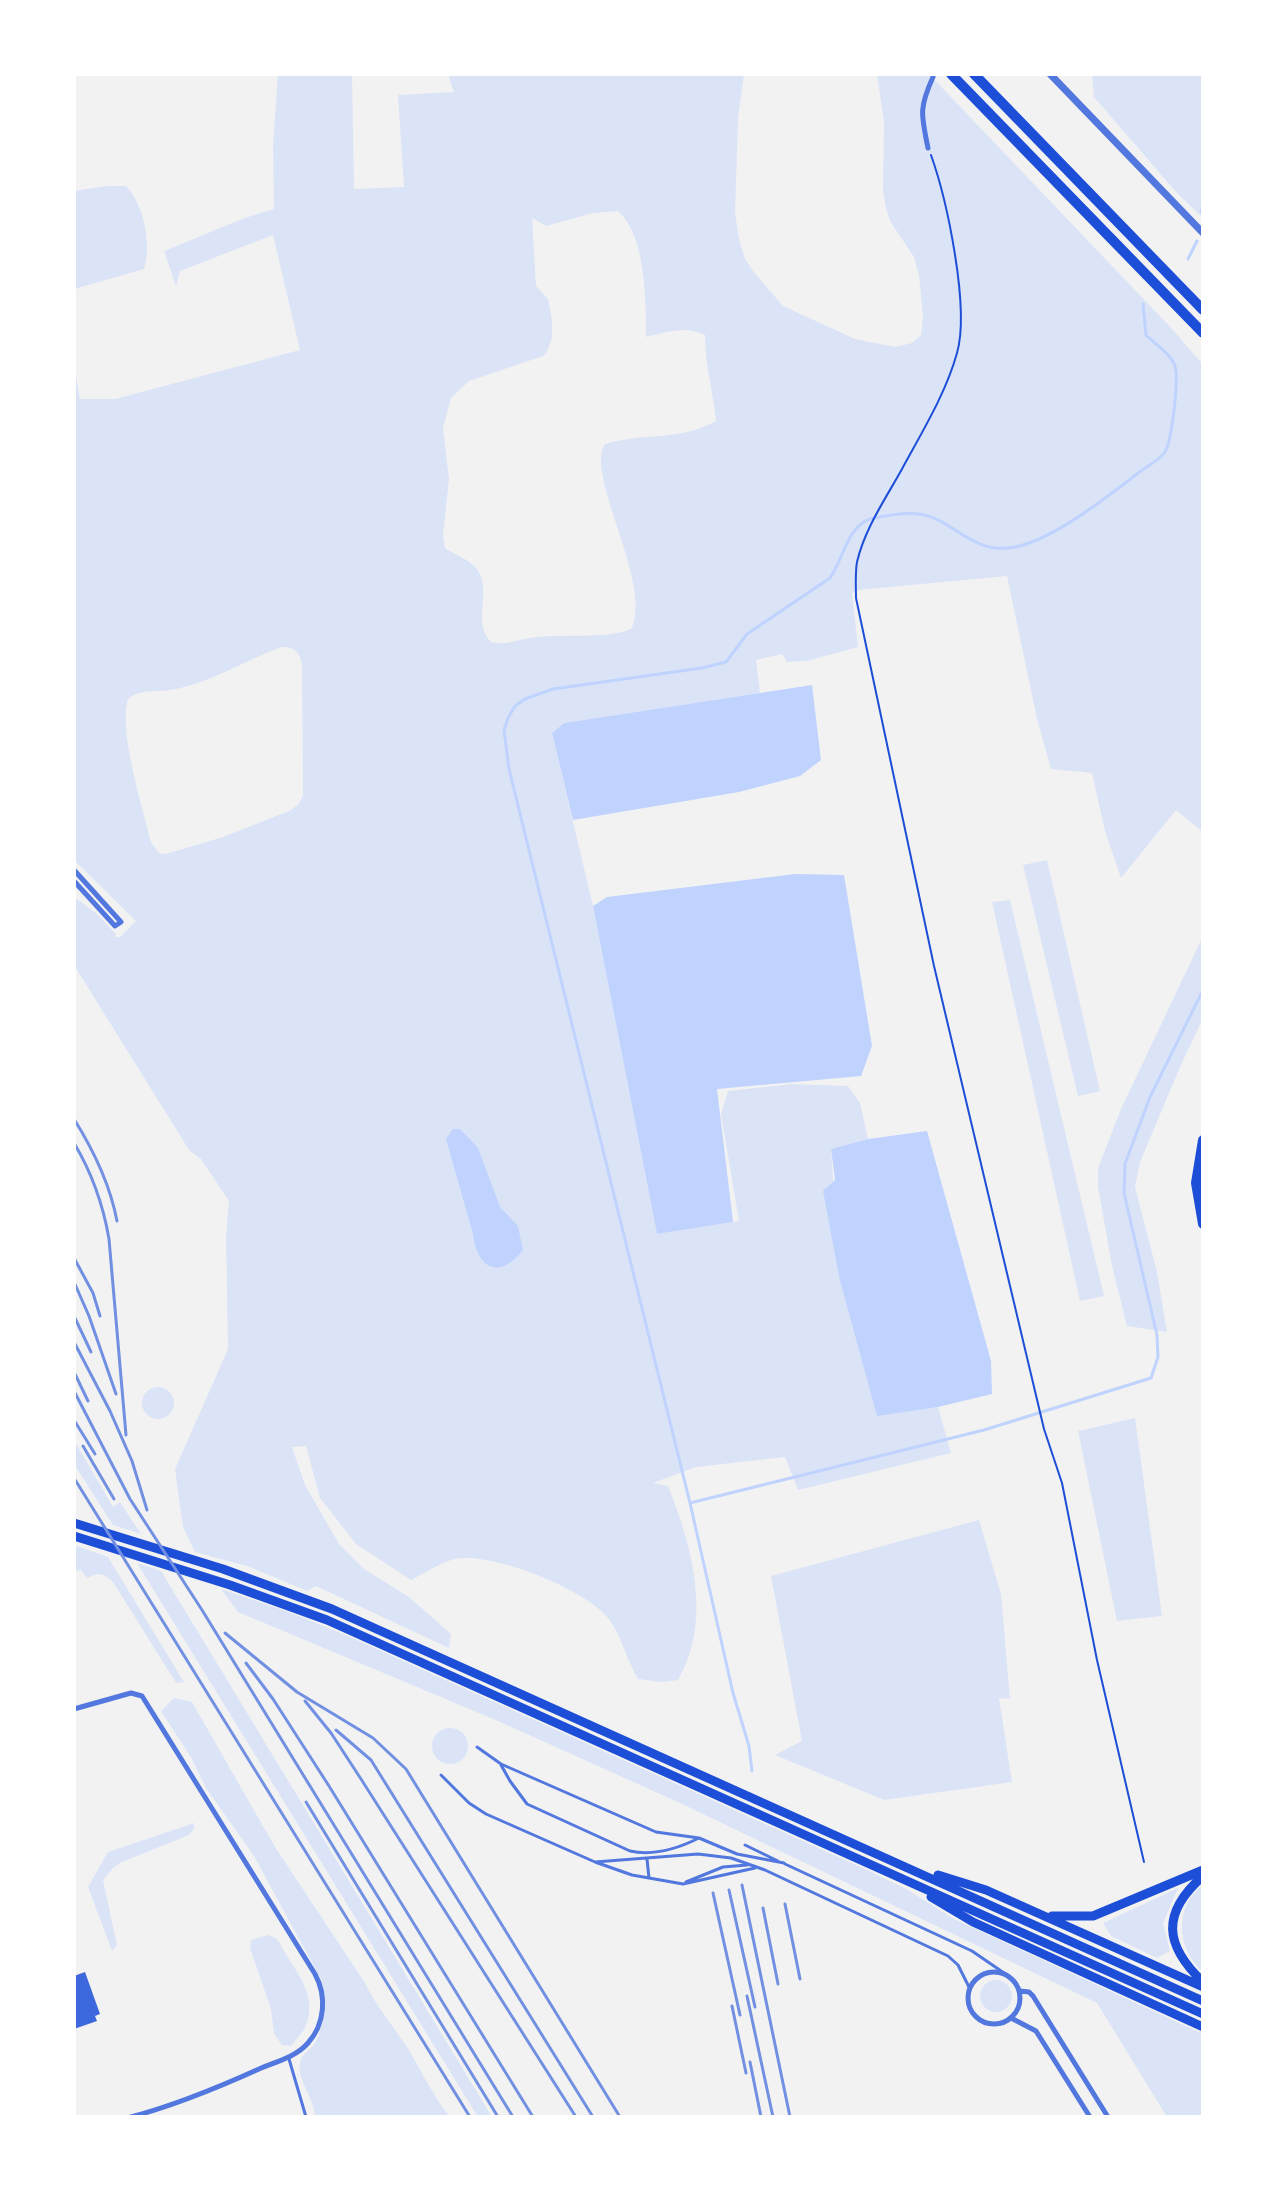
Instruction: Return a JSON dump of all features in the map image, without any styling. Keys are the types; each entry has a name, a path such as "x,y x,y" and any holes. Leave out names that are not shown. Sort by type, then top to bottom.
{"highway":[{"path":"951,74 1203,333"},
{"path":"974,74 1203,310"},
{"path":"1203,1140 1196,1183 1203,1224"},
{"path":"74,1523 223,1569 344,1614 1203,2001"},
{"path":"74,1536 230,1585 327,1620 1203,2014"},
{"path":"900,1863 986,1890 1203,1985"},
{"path":"1043,1916 1093,1916 1203,1873"},
{"path":"1203,1873 1178,1906 1172,1939 1179,1956 1203,1985"},
{"path":"894,1875 973,1922 1203,2027"}],"street":[{"path":"1050,74 1203,233"},
{"path":"928,148 922,101 933,77"},
{"path":"74,870 121,922 115,926 74,881"},
{"path":"74,1709 131,1693 142,1696 315,1974 323,1996 320,2022 307,2044 288,2057 174,2105 131,2117"},
{"path":"986,1972 1007,1975 1015,1981 1020,1991 1019,2007 1011,2018 999,2024 979,2020 968,2004 969,1987 986,1972"},
{"path":"1020,1991 1033,1996 1108,2117"},
{"path":"1011,2018 1036,2031 1090,2117"}],"lane":[{"path":"477,1747 501,1764 656,1832 699,1838 737,1854 784,1863"},
{"path":"501,1764 527,1804 630,1851 677,1848 699,1838"},
{"path":"441,1775 469,1803 486,1814 595,1862 649,1878 683,1884 746,1868 760,1868"},
{"path":"745,1845 972,1951 1007,1975"},
{"path":"595,1862 706,1854 760,1868 948,1956 958,1965 969,1987"},
{"path":"647,1859 649,1878"},
{"path":"683,1884 730,1865 760,1868"},
{"path":"288,2057 306,2117"}],"path":[{"path":"928,148 947,212 952,241 961,325 958,352 945,384 867,534 857,563 856,598 934,966 1042,1420 1062,1483 1097,1660 1144,1862"}],"shaded area":[{"path":"278,74 352,74 354,189 404,187 398,95 454,92 448,74 744,74 738,119 735,213 745,259 783,306 855,339 895,347 912,343 921,335 923,317 914,257 890,221 886,208 883,191 884,122 877,74 929,74 1203,365 1203,832 1176,810 1121,878 1105,831 1092,773 1051,769 1037,719 1007,576 858,590 852,593 858,647 807,661 787,662 782,654 756,660 760,693 564,723 552,733 593,906 657,1234 739,1221 721,1114 728,1091 792,1084 848,1086 860,1103 868,1139 831,1149 840,1281 877,1415 938,1407 951,1453 798,1490 785,1457 696,1467 653,1483 668,1486 685,1533 695,1583 695,1633 689,1657 678,1680 638,1679 608,1618 581,1596 541,1576 498,1562 462,1558 443,1563 411,1580 356,1544 320,1498 306,1446 292,1447 305,1485 339,1544 364,1569 409,1597 451,1634 449,1648 316,1586 307,1591 250,1567 195,1552 183,1527 175,1469 228,1349 226,1235 229,1201 201,1159 189,1150 74,965 74,897 96,913 116,934 115,937 120,937 136,921 74,860 74,365 80,399 115,399 300,350 273,235 180,271 176,286 164,251 274,209 273,145","holes":["618,211 627,222 639,252 645,287 646,337 683,330 705,335 716,421 688,432 605,444 601,459 603,479 633,584 636,608 632,628 611,634 491,642 483,625 483,587 477,569 445,548 443,536 449,479 443,428 451,398 469,381 547,352 552,338 552,320 548,299 536,286 532,218 546,226 593,213","282,647 296,651 302,664 303,796 298,805 223,837 166,854 159,853 151,842 133,769 126,729 128,699 142,692 199,683"]},
{"path":"1092,74 1203,74 1203,218 1177,193 1094,97"},
{"path":"126,186 138,203 147,237 144,269 74,289 74,191"},
{"path":"1047,860 1100,1091 1078,1096 1023,865"},
{"path":"1010,900 1104,1296 1080,1301 992,902"},
{"path":"1203,936 1203,1018 1140,1162 1135,1187 1157,1272 1167,1332 1127,1326 1112,1266 1098,1187 1098,1168 1121,1109"},
{"path":"158,1387 169,1392 174,1403 169,1414 158,1419 147,1414 142,1403 147,1392"},
{"path":"1135,1418 1162,1616 1117,1621 1078,1431"},
{"path":"74,1440 113,1507 120,1502 141,1534 113,1525 74,1464"},
{"path":"979,1520 1001,1594 1010,1699 999,1698 1012,1782 884,1800 775,1755 802,1741 771,1576"},
{"path":"74,1545 108,1557 184,1682 176,1683 113,1582 100,1574 87,1578 81,1570 74,1571"},
{"path":"137,1563 161,1571 492,2117 478,2117"},
{"path":"221,1589 348,1636 865,1869 908,1890 954,1919 1203,2034 1203,2117 1167,2117 1097,2003 680,1803 498,1721 238,1612"},
{"path":"174,1698 192,1702 275,1847 450,2117 315,2117 301,2076 300,2063 321,2029 324,2005 322,1981 254,1856 206,1788 192,1759 161,1711"},
{"path":"450,1728 463,1733 468,1746 463,1759 450,1764 437,1759 432,1746 437,1733"},
{"path":"194,1823 189,1835 122,1862 103,1880 117,1945 112,1951 88,1887 108,1852"},
{"path":"1203,1885 1203,1972 1188,1952 1182,1928 1187,1904"},
{"path":"1178,1888 1163,1923 1170,1951 1157,1958 1111,1936 1103,1923"},
{"path":"268,1935 280,1944 308,1996 306,2025 291,2046 282,2045 274,2034 271,2009 250,1948 251,1940"},
{"path":"996,1980 1007,1985 1012,1996 1007,2007 996,2012 985,2007 980,1996 985,1985"}],"water":[{"path":"812,685 821,760 800,776 739,792 573,820 552,733 564,723"},
{"path":"795,874 844,875 872,1046 861,1076 717,1089 733,1222 657,1234 593,906 607,897"},
{"path":"453,1129 460,1129 478,1148 500,1207 518,1226 523,1250 506,1265 491,1266 479,1255 475,1246 446,1139"},
{"path":"927,1131 991,1361 992,1394 938,1407 877,1416 840,1281 823,1191 835,1180 831,1149 868,1139"}],"building":[{"path":"85,1972 100,2014 95,2016 97,2021 74,2029 74,1976"}],"waterway":[{"path":"1201,212 1203,203"},
{"path":"1188,259 1197,241"},
{"path":"752,1771 749,1746 733,1693 690,1503 509,769 504,730 515,706 553,689 726,662 747,634 830,578 851,536 870,519 919,514 983,545 1008,548 1040,538 1076,518 1157,460 1168,443 1173,421 1175,366 1146,335 1143,304"},
{"path":"690,1503 984,1430 1151,1378 1158,1357 1157,1335 1124,1193 1125,1164 1150,1097 1203,990"}],"railway":[{"path":"74,1119 100,1168 117,1221"},
{"path":"74,1143 96,1189 109,1239 126,1435"},
{"path":"74,1258 93,1293 100,1316"},
{"path":"74,1282 116,1394"},
{"path":"74,1316 91,1352"},
{"path":"74,1342 132,1461 147,1510"},
{"path":"74,1372 88,1401"},
{"path":"74,1391 130,1499 202,1610 513,2117"},
{"path":"74,1420 95,1454"},
{"path":"83,1446 114,1499"},
{"path":"74,1478 470,2117"},
{"path":"225,1633 297,1692 373,1738 406,1769 620,2117"},
{"path":"246,1663 329,1786 533,2117"},
{"path":"305,1701 331,1733 361,1779 576,2117"},
{"path":"336,1730 371,1760 593,2117"},
{"path":"306,1802 498,2117"},
{"path":"742,1885 790,2117"},
{"path":"729,1890 755,2007"},
{"path":"713,1893 740,2015"},
{"path":"785,1904 800,1979"},
{"path":"763,1908 778,1984"},
{"path":"747,1996 773,2117"},
{"path":"732,2006 746,2073"},
{"path":"750,2062 761,2117"}]}
